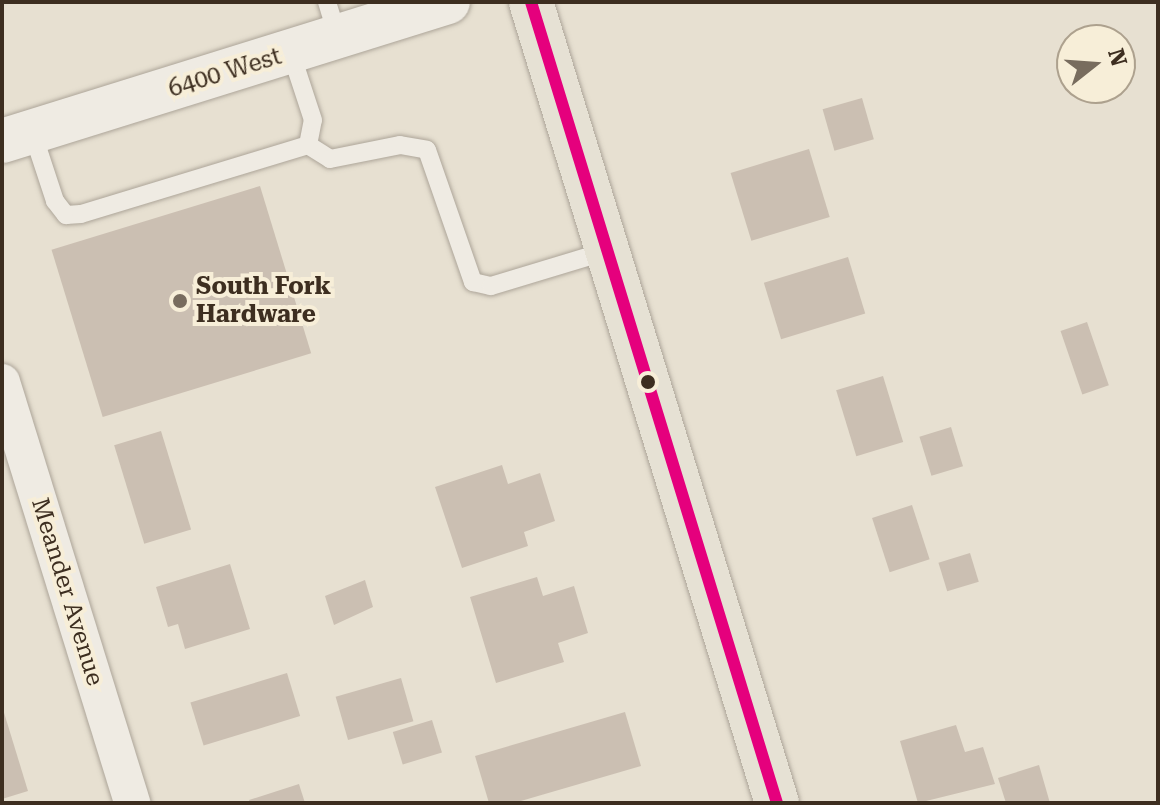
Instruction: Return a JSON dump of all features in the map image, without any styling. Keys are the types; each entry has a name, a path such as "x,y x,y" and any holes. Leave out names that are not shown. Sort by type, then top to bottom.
{"main road":[{"path":"531,2 777,803"}],"street":[{"name":"6400 West","path":"17,136 291,53 333,20 448,2"},
{"name":"Meander Avenue","path":"2,382 132,803"}],"lane":[{"path":"291,53 313,120 308,145"},
{"path":"17,136 66,215 308,145 330,159 400,145 427,150 473,282 491,286 607,251"}],"building":[{"path":"862,98 874,139 834,151 823,109"},
{"path":"809,149 830,217 751,241 731,173"},
{"name":"South Fork Hardware","path":"260,186 311,353 103,417 52,250"},
{"path":"848,257 865,313 781,339 764,283"},
{"path":"1087,322 1109,385 1082,394 1061,331"},
{"path":"883,376 903,442 856,456 836,390"},
{"path":"951,427 963,466 931,476 919,437"},
{"path":"161,431 191,529 144,544 114,445"},
{"path":"502,465 508,484 540,473 555,521 524,532 528,546 462,568 435,487"},
{"path":"912,505 930,559 890,572 872,518"},
{"path":"970,553 979,582 947,591 938,563"},
{"path":"230,564 250,629 185,649 178,624 168,627 156,587"},
{"path":"537,577 543,596 574,586 588,633 558,643 564,662 496,683 470,597"},
{"path":"365,580 373,607 334,625 325,596"},
{"path":"287,673 300,716 204,746 190,703"},
{"path":"401,678 413,721 348,740 336,697"},
{"path":"2,706 28,791 2,799"},
{"path":"625,712 641,766 514,803 489,803 475,756"},
{"path":"432,720 442,753 403,765 393,732"},
{"path":"956,725 965,752 983,747 995,784 918,803 900,741"},
{"path":"1039,765 1050,803 1006,803 998,778"},
{"path":"299,784 305,803 250,803 249,800"}],"transit line":[{"path":"531,2 777,803"}],"place":[{"name":"South Fork Hardware","path":"180,301"}]}
